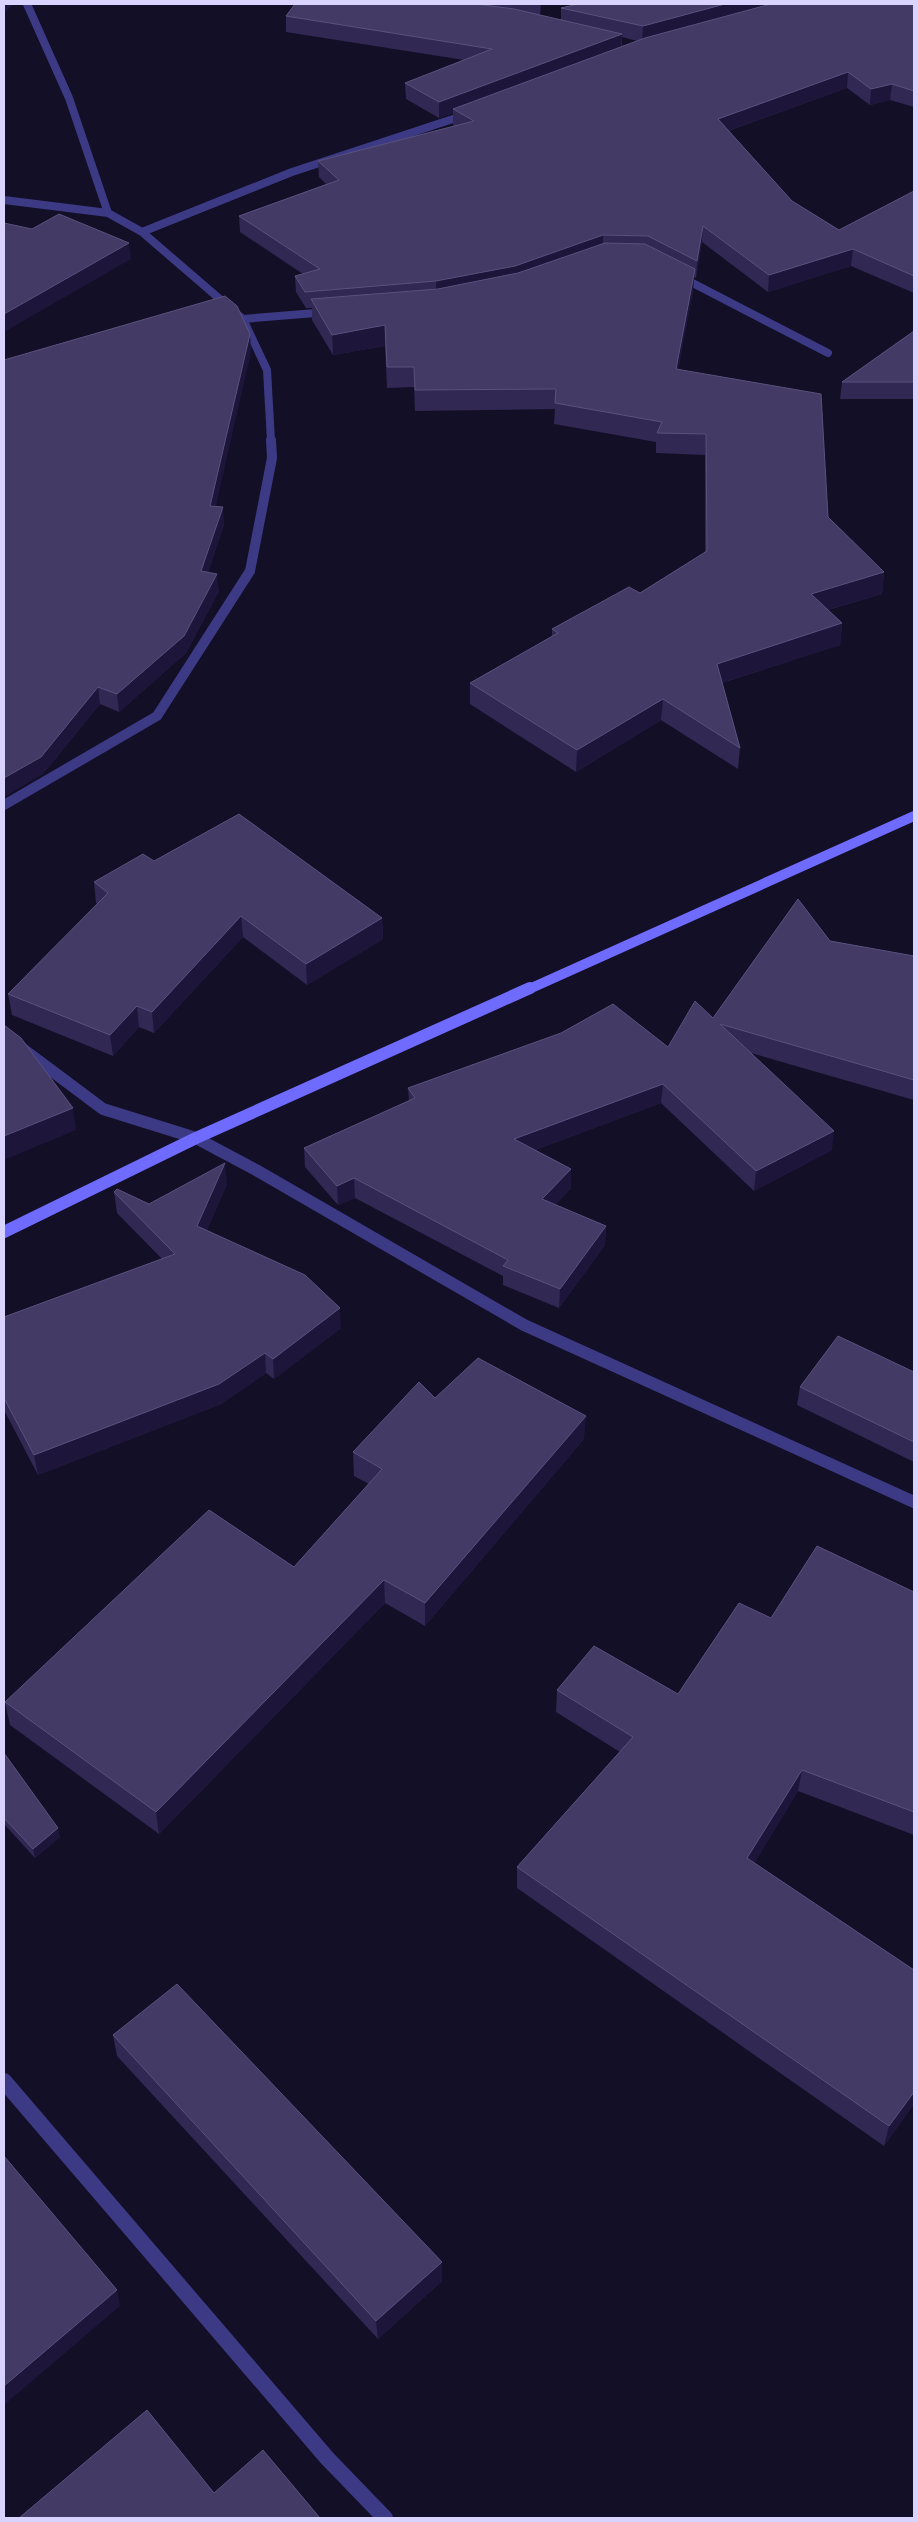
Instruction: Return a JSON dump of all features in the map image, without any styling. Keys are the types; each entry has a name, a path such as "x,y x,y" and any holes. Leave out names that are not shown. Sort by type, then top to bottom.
{"main road":[{"path":"4,1232 196,1138 914,816"}],"street":[{"path":"27,4 69,98 108,213"},
{"path":"142,232 292,172 478,110"},
{"path":"4,200 108,213 142,232 242,319 268,370 272,458 250,571 157,716 4,805"},
{"path":"671,272 828,352"},
{"path":"242,319 340,311"},
{"path":"4,1034 104,1109 196,1138 256,1170 524,1325 914,1502"},
{"path":"4,2081 328,2458 385,2518"}],"building":[{"path":"295,4 476,4 514,9 622,34 439,102 405,83 492,49 286,16"},
{"path":"578,4 725,4 643,26 561,8"},
{"path":"771,4 914,4 914,91 892,84 871,89 848,72 718,119 792,201 839,230 914,191 914,276 853,249 769,275 703,226 697,261 648,236 603,235 515,266 436,281 305,292 295,276 320,269 239,216 339,180 318,161 474,121 453,109 645,38"},
{"path":"59,214 129,243 4,314 4,223 32,229"},
{"path":"605,243 645,244 695,269 676,369 821,394 828,517 884,572 811,594 842,623 717,664 740,748 663,699 577,750 470,683 558,633 552,629 629,587 640,593 707,551 706,434 657,433 662,422 555,403 556,389 415,390 414,367 387,367 385,325 332,335 311,299 438,289 518,273"},
{"path":"225,296 237,306 250,334 210,506 223,507 201,571 217,574 184,636 117,694 98,687 41,757 4,778 4,360"},
{"path":"914,331 914,382 842,382"},
{"path":"239,814 382,918 306,964 241,916 152,1012 137,1006 110,1035 8,994 108,893 94,882 143,854 154,861"},
{"path":"798,899 830,941 914,956 914,1080 720,1024 834,1131 756,1171 663,1084 514,1139 571,1169 542,1199 606,1226 560,1289 503,1266 508,1260 354,1178 337,1186 304,1148 415,1098 408,1088 561,1033 613,1004 668,1047 695,1001 713,1018"},
{"path":"4,1025 21,1038 73,1108 4,1136"},
{"path":"225,1163 197,1226 305,1275 340,1308 273,1359 265,1353 219,1384 34,1455 4,1398 4,1317 175,1254 114,1192 117,1189 149,1204"},
{"path":"838,1336 914,1372 914,1442 800,1387"},
{"path":"478,1358 586,1416 425,1603 384,1580 156,1812 5,1702 209,1510 294,1567 382,1469 353,1452 419,1382 435,1398"},
{"path":"817,1546 914,1592 914,1812 802,1770 747,1858 914,1970 914,2092 889,2126 517,1867 633,1737 557,1690 594,1646 678,1694 739,1603 771,1618"},
{"path":"4,1753 58,1828 33,1849 4,1818"},
{"path":"177,1984 442,2262 376,2321 113,2035"},
{"path":"4,2156 117,2290 4,2386"},
{"path":"147,2410 214,2493 263,2450 320,2518 19,2518"}]}
